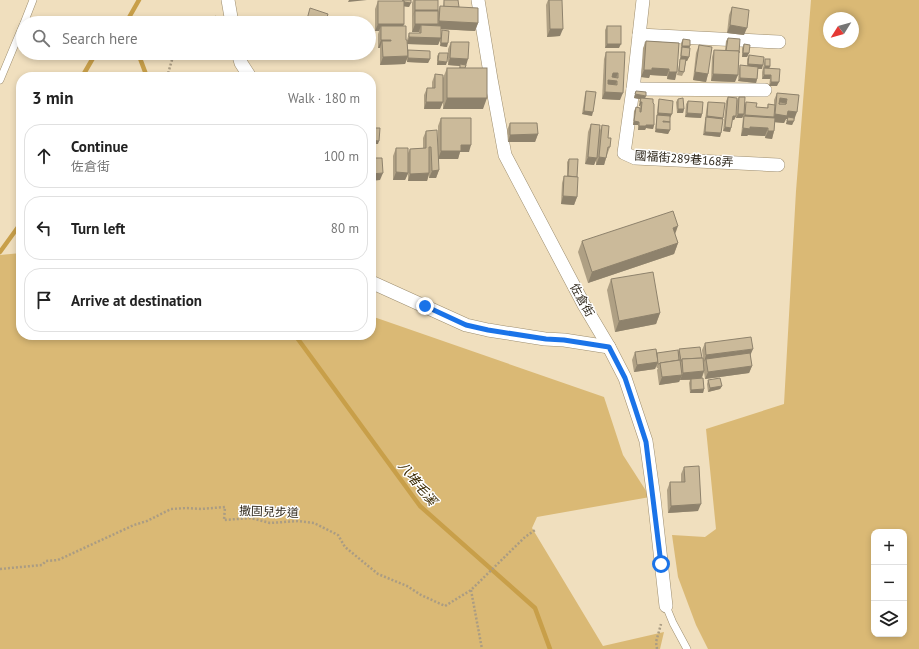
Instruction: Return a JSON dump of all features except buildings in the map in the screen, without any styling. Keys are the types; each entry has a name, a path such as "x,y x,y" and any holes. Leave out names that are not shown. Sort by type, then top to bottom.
{"street":[{"path":"228,0 231,16"},
{"name":"佐倉街","path":"478,0 505,155 584,305 609,347 625,378 646,442 666,606"},
{"name":"國福街289巷168弄","path":"642,0 633,89 624,153 635,158 778,165"},
{"path":"639,35 779,42"},
{"path":"240,60 247,72"},
{"path":"633,89 765,90"},
{"path":"376,284 466,325 546,339 564,340 609,347"}],"lane":[{"path":"26,16 33,0"},
{"path":"0,80 16,41"},
{"path":"666,606 687,649"}],"path":[{"path":"168,72 172,60"},
{"name":"撒固兒步道","path":"0,570 42,565 46,561 58,560 171,509 187,508 202,510 224,507 224,520 251,518 270,523 298,521 314,523 338,535 345,547 378,574 406,586 445,606 471,590"},
{"path":"482,649 471,590 524,537 535,530"},
{"path":"656,642 657,649"}],"shaded area":[{"path":"811,0 919,0 919,649 708,649 696,625 678,577 672,535 705,537 716,529 706,429 784,404 796,191"},
{"path":"16,253 16,340 376,340 376,318 604,397 623,455 650,497 537,517 532,528 603,646 664,632 660,649 0,649 0,255"}],"waterway":[{"name":"八堵毛溪","path":"130,16 139,0"},
{"path":"85,72 92,60"},
{"name":"八堵毛溪","path":"141,60 145,72"},
{"path":"0,252 16,230"},
{"name":"八堵毛溪","path":"299,340 420,506 535,608 550,649"}],"route":[{"path":"425,306 466,325 488,330 609,347 625,378 646,442 661,564"}]}
